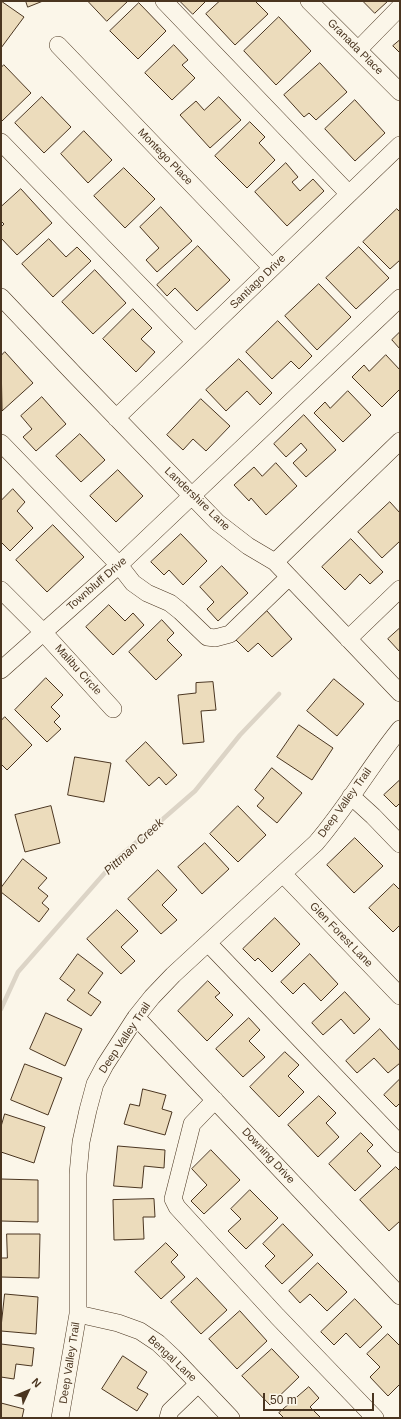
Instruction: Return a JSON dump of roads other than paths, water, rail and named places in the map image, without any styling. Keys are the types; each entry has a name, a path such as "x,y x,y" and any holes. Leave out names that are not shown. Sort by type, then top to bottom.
{"street":[{"path":"164,1 349,194"},
{"name":"Granada Place","path":"309,1 400,92"},
{"path":"358,50 400,7"},
{"name":"Montego Place","path":"58,45 272,268"},
{"path":"1,142 195,342"},
{"name":"Santiago Drive","path":"116,418 400,145"},
{"name":"Landershire Lane","path":"1,297 217,522 248,546 275,562 400,693"},
{"name":"Townbluff Drive","path":"1,670 119,565 400,298"},
{"path":"275,562 400,441"},
{"path":"1,443 119,565 133,583 147,593 170,603 207,637 215,638 230,634 289,577"},
{"path":"348,639 400,589"},
{"name":"Malibu Circle","path":"1,590 43,632 112,709"},
{"name":"Deep Valley Trail","path":"60,1418 78,1314 78,1174 81,1142 95,1084 105,1065 136,1017 152,998 173,975 283,874 333,824 381,752 400,729"},
{"path":"351,796 400,844"},
{"name":"Glen Forest Lane","path":"283,874 400,996"},
{"path":"208,943 400,1144"},
{"name":"Downing Drive","path":"136,1017 400,1296"},
{"path":"215,1100 192,1124 173,1199 177,1208 277,1316 375,1418"},
{"name":"Bengal Lane","path":"78,1314 118,1323 140,1331 163,1348 231,1418"},
{"path":"168,1418 170,1411 198,1384"}],"waterway":[{"name":"Pittman Creek","path":"1,1009 18,972 117,859 195,791 240,735 279,694"}]}
